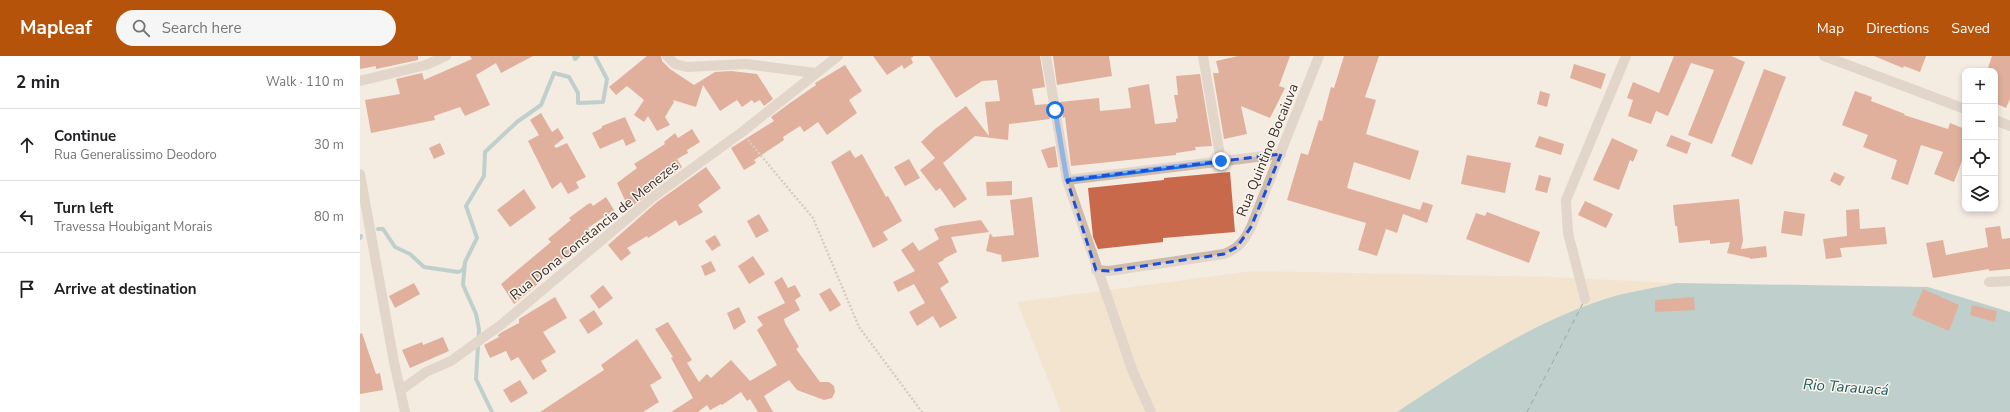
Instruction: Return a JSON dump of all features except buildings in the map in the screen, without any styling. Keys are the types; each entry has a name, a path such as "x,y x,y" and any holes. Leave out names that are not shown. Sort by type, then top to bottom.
{"street":[{"path":"360,81 426,66 446,56"},
{"path":"667,56 675,64 687,66 746,64 815,73"},
{"name":"Rua Dona Constancia de Menezes","path":"401,390 426,372 451,361 484,337 653,197 742,132 838,56"},
{"path":"1046,56 1067,180 1096,270 1133,372 1151,412"},
{"path":"1203,56 1221,161"},
{"name":"Rua Quintino Bocaiuva","path":"1096,270 1109,271 1224,254 1233,251 1246,237 1281,154 1319,56"},
{"path":"1585,299 1568,233 1566,200 1626,56"},
{"path":"1824,56 1962,108"},
{"path":"1998,121 2010,126"},
{"path":"1067,180 1281,154"},
{"path":"360,174 405,412"},
{"path":"1989,282 2010,281"}],"path":[{"path":"742,132 813,218 859,327 922,412"}],"highlighted area":[{"path":"1281,154 1251,227 1237,247 1224,254 1109,271 1096,270 1067,180"}],"sand":[{"path":"1253,271 1549,277 1676,283 1600,300 1467,366 1397,412 1061,412 1017,302"}],"water":[{"name":"Rio Tarauacá","path":"1676,283 1928,287 2010,312 2010,412 1397,412 1445,380 1495,350 1546,323 1572,311 1608,298"}],"waterway":[{"path":"574,56 575,59 578,56"},
{"path":"492,412 476,379 479,329 476,314 463,285 465,262 477,238 466,206 484,176 485,152 517,122 541,105 554,73 569,77 578,93 578,103 603,102 607,79 595,56"},
{"path":"378,229 383,229 395,247 410,254 424,267 458,272 463,270 464,267"}],"ferry route":[{"path":"1527,412 1583,303"}],"route":[{"path":"1055,110 1067,180 1221,161"}]}
